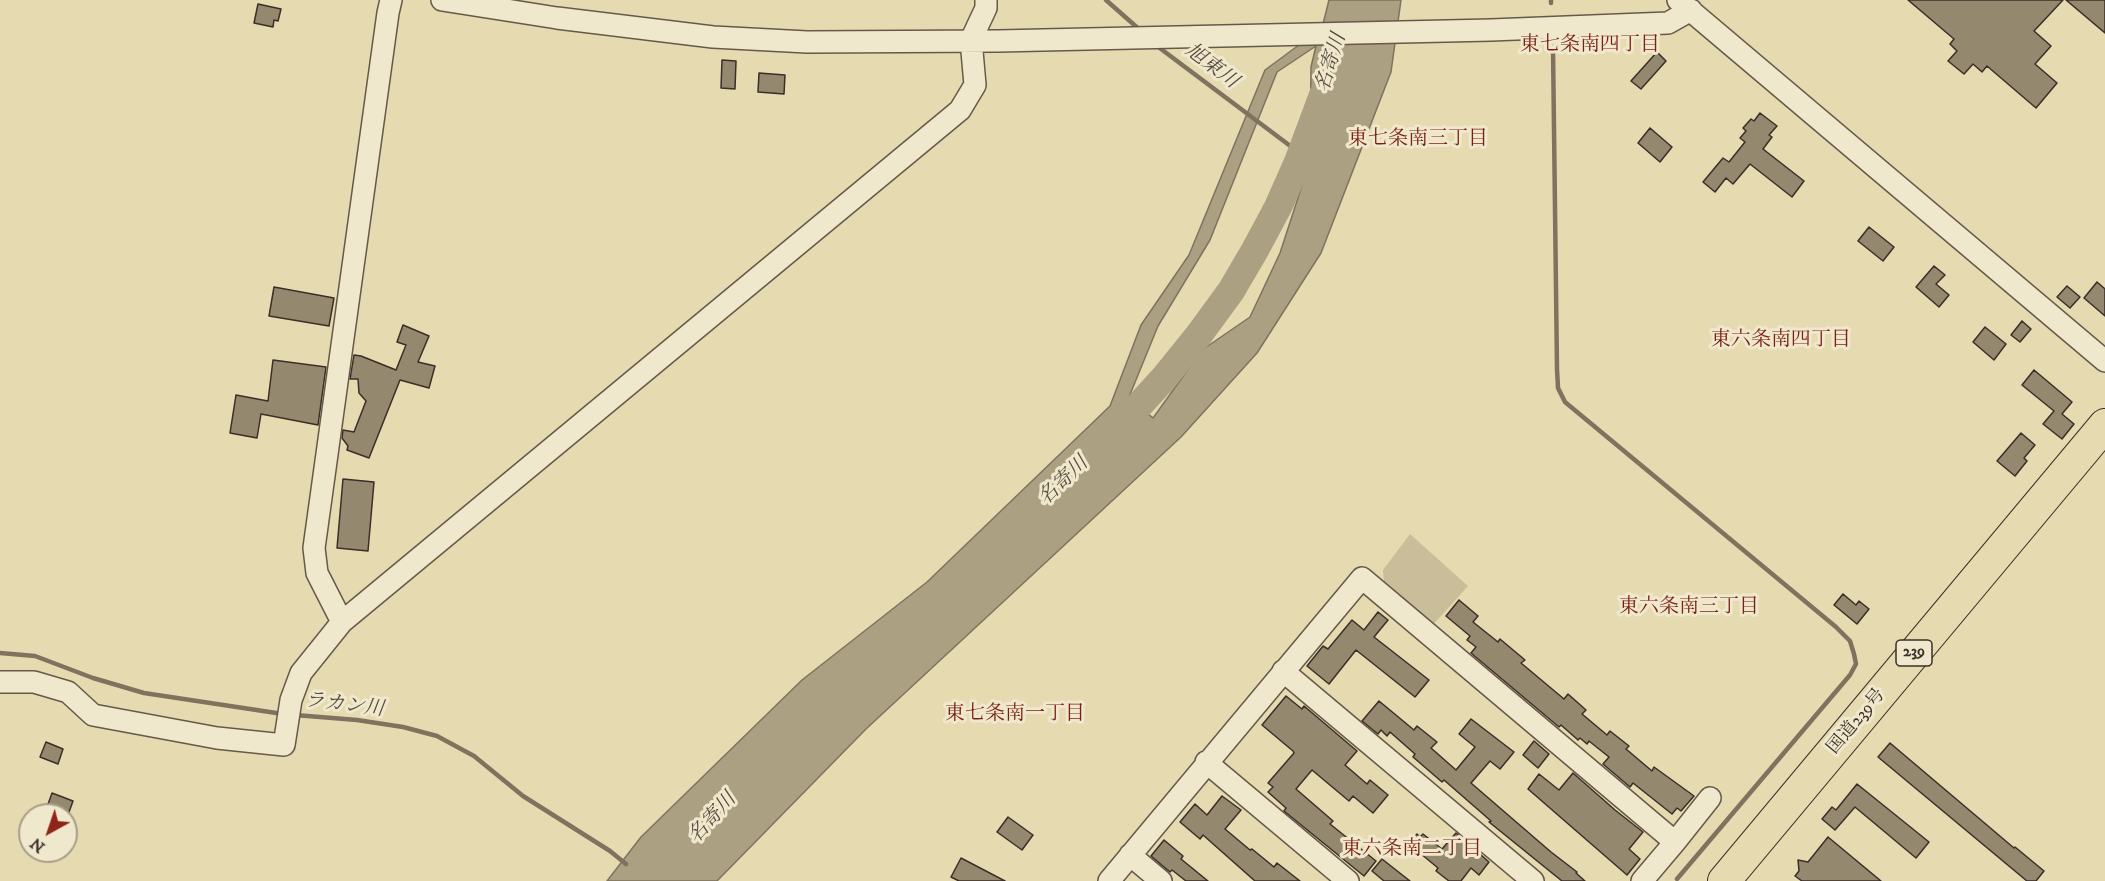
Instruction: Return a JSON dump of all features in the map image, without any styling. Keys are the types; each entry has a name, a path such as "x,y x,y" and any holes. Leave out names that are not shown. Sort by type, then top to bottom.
{"highway":[{"name":"国道239号","path":"1724,881 2105,425"}],"street":[{"path":"342,622 317,573 314,548 388,13 392,0"},
{"path":"442,0 557,18 713,37 807,42 998,41 1491,30 1668,23 1684,5 2105,362"},
{"path":"0,682 34,681 68,692 93,715 217,738 284,745 291,700 301,673 342,622 396,575 960,111 975,85 971,40 986,8 986,0"},
{"path":"1109,881 1206,762 1362,578 1675,842"},
{"path":"1283,671 1533,881"},
{"path":"1206,762 1348,881"},
{"path":"1643,881 1710,798"},
{"path":"1130,855 1161,881"}],"shaded area":[{"path":"1410,534 1468,586 1433,625 1384,584 1383,570"}],"water":[{"path":"1329,0 1401,0 1391,72 1321,253 1257,353 1181,437 866,729 717,881 607,881 641,837 802,680 927,582 1110,406 1141,325 1189,255 1265,70 1322,28","holes":["1316,46 1311,67 1310,161 1280,253 1250,317 1202,350 1153,418 1129,397 1158,326 1210,240 1277,72"]}],"building":[{"path":"1908,0 2063,0 2034,31 2051,46 2035,64 2057,83 2036,108 1987,66 1982,72 1973,64 1964,74 1948,61 1957,51 1950,44 1954,39"},
{"path":"2066,0 2105,0 2105,33"},
{"path":"258,4 281,9 278,21 274,20 273,27 254,23"},
{"path":"1657,52 1666,61 1641,89 1631,81"},
{"path":"722,60 736,61 735,89 721,88"},
{"path":"759,73 785,75 784,94 758,92"},
{"path":"1760,113 1777,126 1769,135 1772,137 1763,149 1804,181 1792,197 1750,164 1733,184 1726,178 1715,192 1703,182 1723,158 1729,162 1745,142 1740,138 1746,131 1743,128 1751,119 1754,121"},
{"path":"1650,128 1672,147 1660,162 1638,143"},
{"path":"1869,227 1894,247 1883,261 1858,241"},
{"path":"1934,266 1945,275 1936,284 1949,295 1939,307 1916,287"},
{"path":"2097,282 2105,289 2105,316 2084,298"},
{"path":"2067,286 2080,297 2070,308 2057,297"},
{"path":"274,287 334,298 329,326 269,316"},
{"path":"2022,321 2031,329 2020,342 2011,335"},
{"path":"403,325 429,336 418,362 435,366 429,388 400,380 369,458 347,450 348,446 342,438 343,430 354,432 366,401 359,393 358,379 350,379 354,355 396,370 406,345 397,342"},
{"path":"1985,327 2006,344 1994,360 1973,342"},
{"path":"273,360 326,367 318,425 261,414 257,438 230,433 236,395 268,401"},
{"path":"2034,370 2072,402 2062,414 2074,424 2062,439 2043,424 2054,411 2022,385"},
{"path":"2021,433 2035,445 2024,458 2027,461 2015,476 1997,461"},
{"path":"343,479 374,482 368,551 337,548"},
{"path":"1843,594 1856,605 1859,601 1869,609 1857,624 1834,605"},
{"path":"1459,600 1478,616 1473,622 1498,642 1500,639 1525,660 1521,663 1564,699 1568,694 1586,710 1582,714 1607,735 1610,731 1629,746 1626,749 1652,771 1654,767 1694,796 1681,811 1677,808 1672,814 1633,783 1630,787 1603,764 1609,757 1589,741 1587,744 1580,738 1578,740 1561,725 1559,727 1471,653 1476,647 1467,640 1470,636 1446,616"},
{"path":"1378,612 1388,620 1374,637 1429,680 1415,697 1356,650 1329,684 1307,666 1323,646 1328,649 1352,620 1364,630"},
{"path":"1286,696 1302,709 1304,706 1357,751 1345,765 1367,784 1370,780 1388,795 1373,813 1353,796 1349,801 1312,770 1296,789 1333,821 1330,824 1376,861 1364,876 1284,811 1286,808 1268,792 1273,787 1268,783 1294,753 1262,725"},
{"path":"1379,701 1414,730 1417,726 1437,742 1431,748 1456,770 1475,747 1459,734 1471,719 1514,752 1500,769 1490,761 1471,783 1585,881 1562,881 1489,822 1491,821 1444,780 1442,782 1413,757 1415,754 1390,732 1387,736 1381,730 1378,734 1362,721"},
{"path":"1534,741 1549,754 1538,768 1523,755"},
{"path":"46,742 63,749 58,764 40,757"},
{"path":"1890,743 2044,871 2036,881 2027,881 1878,757"},
{"path":"1573,773 1643,832 1629,849 1640,859 1627,875 1528,789 1539,774 1559,790"},
{"path":"1857,784 1929,842 1916,858 1855,807 1835,830 1822,819 1832,807 1836,810"},
{"path":"52,793 73,801 72,803 48,803"},
{"path":"1222,796 1241,810 1225,829 1274,867 1277,863 1300,881 1255,881 1203,835 1200,839 1180,822 1195,804 1207,815"},
{"path":"1008,817 1033,835 1022,850 997,832"},
{"path":"1456,833 1489,862 1479,875 1471,868 1461,881 1449,881 1436,871 1438,868 1409,844 1417,834 1420,837 1423,834 1442,849"},
{"path":"1828,837 1881,881 1802,881 1795,876 1799,871 1798,860 1808,862"},
{"path":"1164,840 1183,856 1181,859 1208,881 1186,881 1172,870 1170,872 1151,856"},
{"path":"961,858 1005,881 959,881 951,877"},
{"path":"1382,859 1410,881 1384,881 1372,871"}],"waterway":[{"name":"旭東川","path":"1106,0 1140,30"},
{"name":"旭東川","path":"1157,46 1301,154"},
{"path":"1553,48 1558,388 1565,402 1836,627 1850,641 1856,664 1850,675 1677,879"},
{"name":"名寄川","path":"1112,435 1164,378 1231,291 1278,207 1323,95"},
{"name":"ラカン川","path":"0,653 35,656 93,678 144,693 283,714"},
{"name":"ラカン川","path":"295,715 357,720 403,727 437,736 474,756 523,796 610,851 626,864"}],"district":[{"name":"東七条南四丁目","path":"1590,46"},
{"name":"東七条南三丁目","path":"1418,140"},
{"name":"東六条南四丁目","path":"1781,341"},
{"name":"東六条南三丁目","path":"1689,608"},
{"name":"東七条南一丁目","path":"1015,715"},
{"name":"東六条南二丁目","path":"1412,850"}]}
